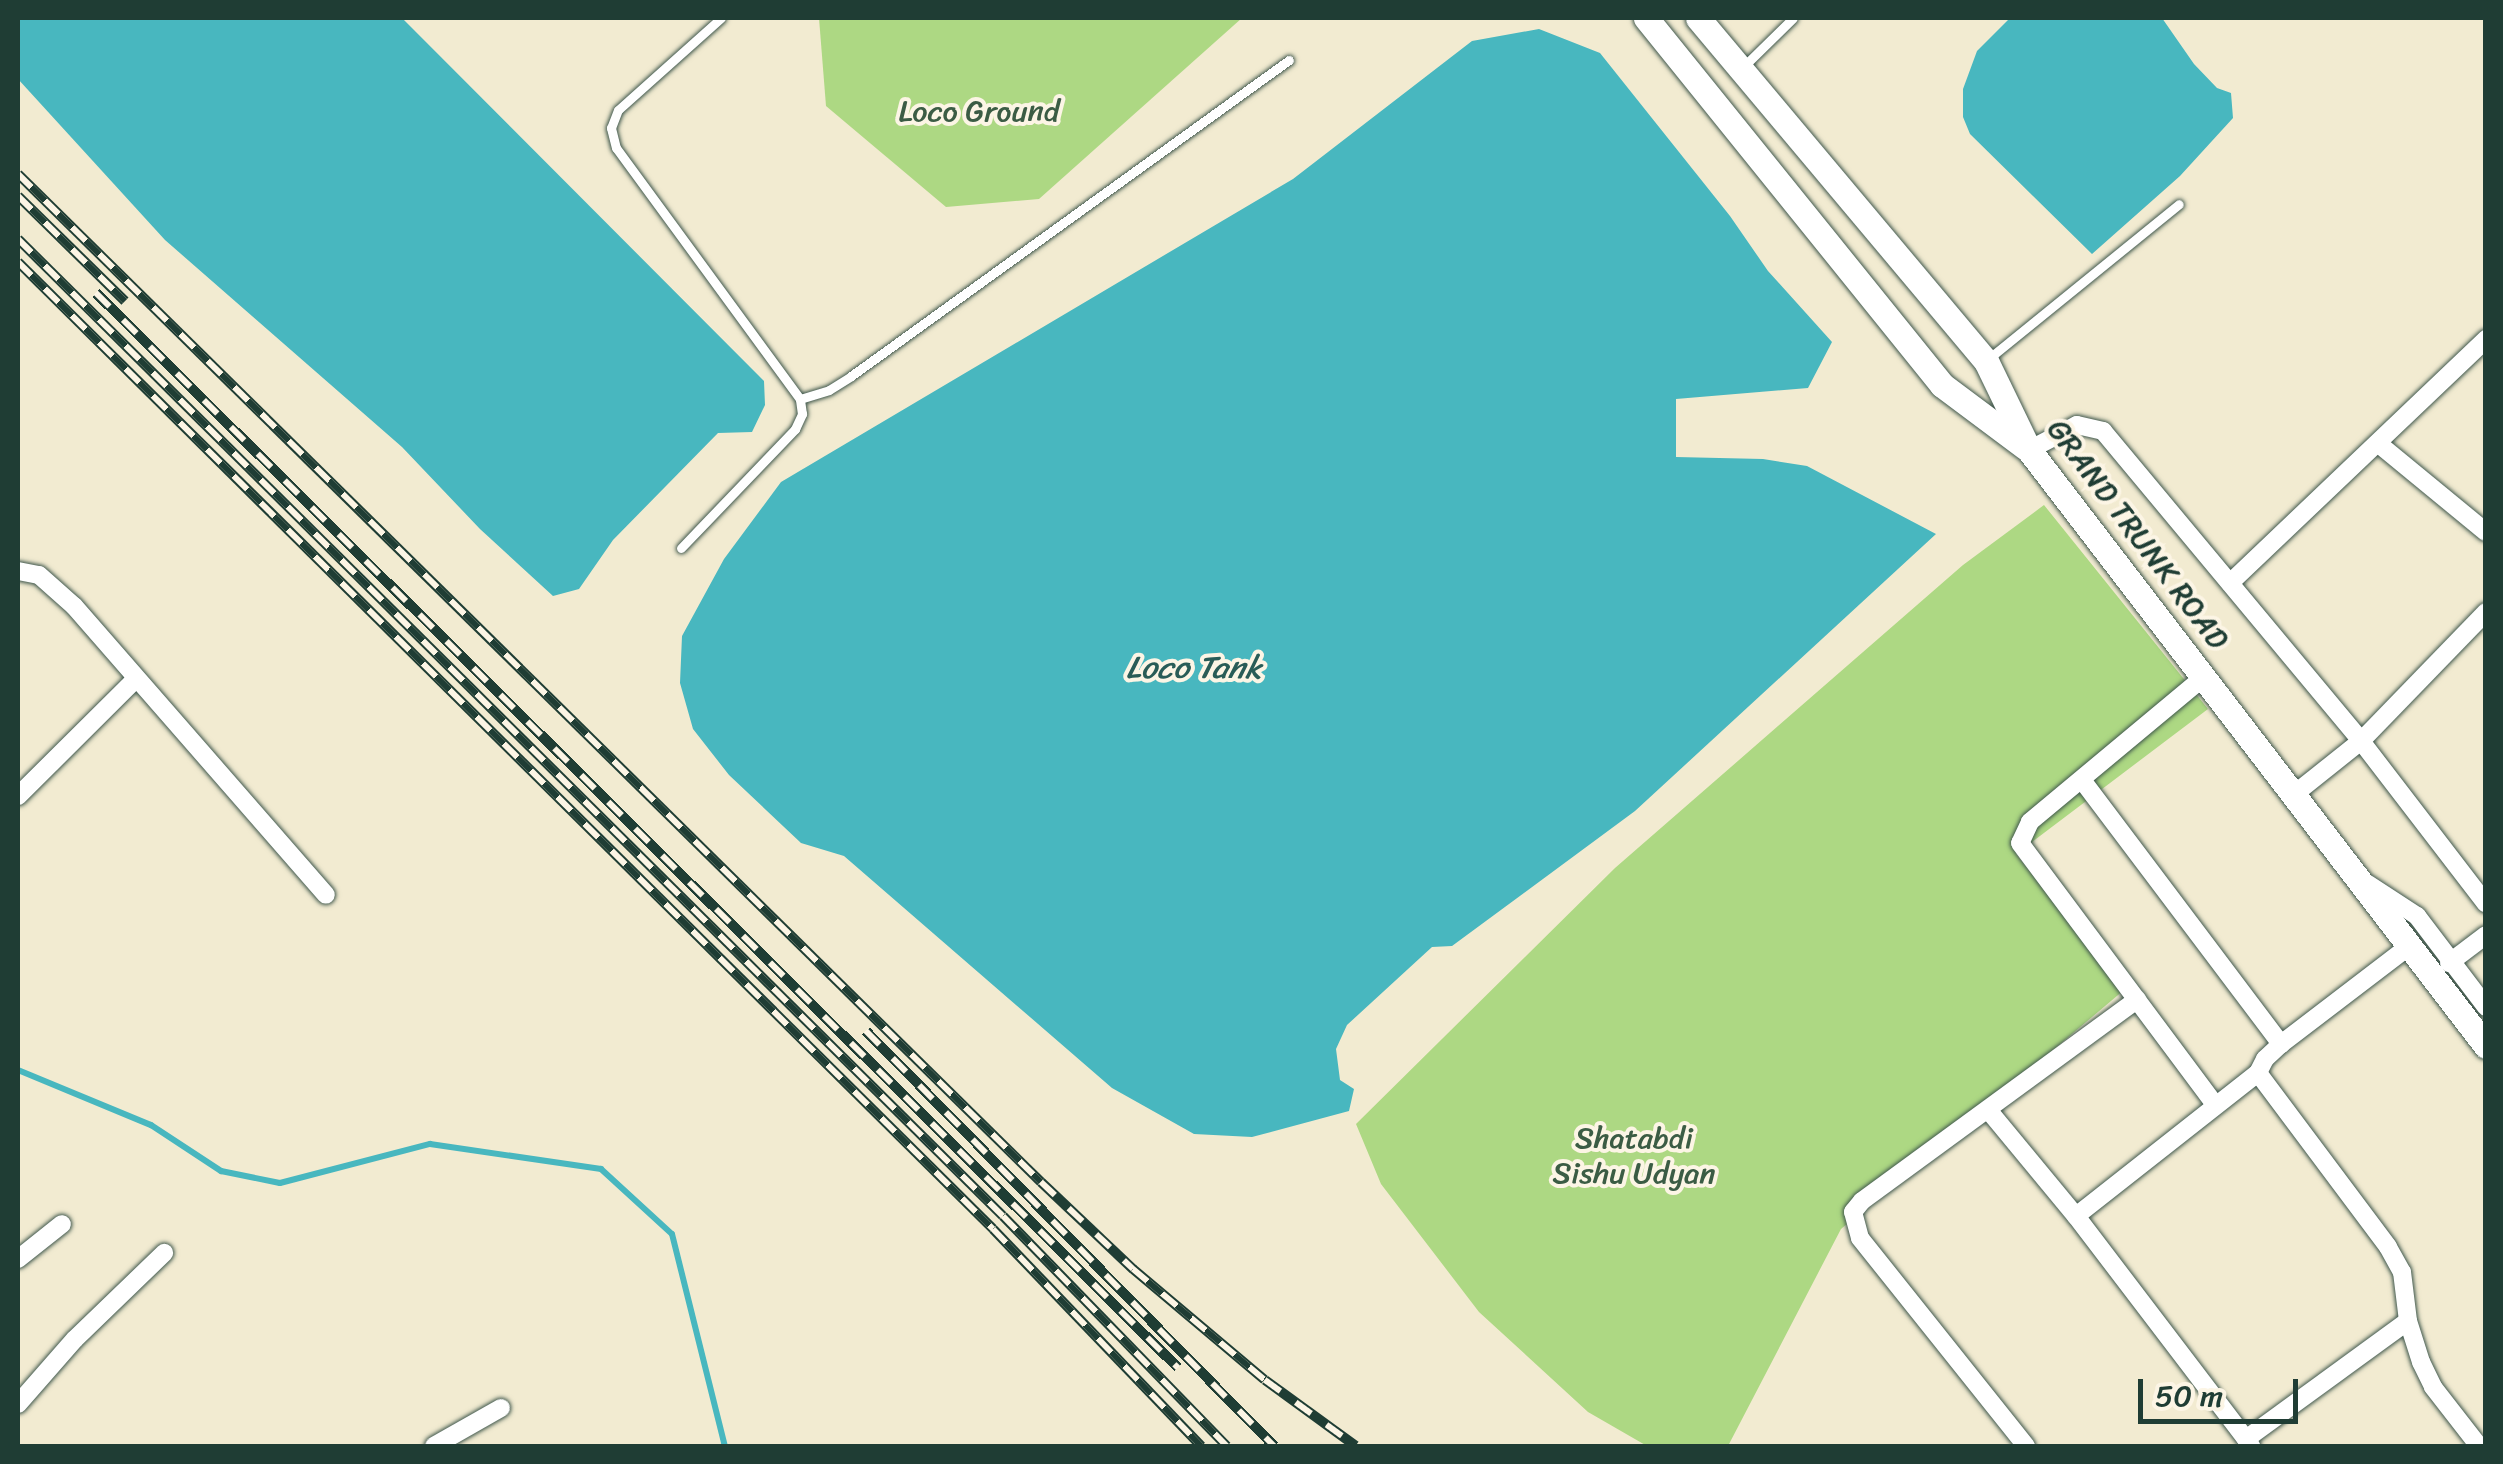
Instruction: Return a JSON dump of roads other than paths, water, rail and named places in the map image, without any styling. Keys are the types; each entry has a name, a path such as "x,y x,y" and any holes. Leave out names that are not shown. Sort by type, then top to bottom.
{"main road":[{"path":"1646,18 1942,384 2029,450"},
{"name":"GRAND TRUNK ROAD","path":"1698,18 1986,362 2029,450 2486,1046"}],"street":[{"path":"2230,583 2486,339"},
{"path":"2029,450 2078,425 2102,431 2361,741 2484,897"},
{"path":"2380,444 2486,532"},
{"path":"19,568 39,575 74,606 326,895"},
{"path":"2292,796 2361,741 2486,612"},
{"path":"2204,676 2030,822 2020,842 2215,1106"},
{"path":"18,796 135,680"},
{"path":"2082,780 2281,1044"},
{"path":"2351,873 2416,916 2486,1008"},
{"path":"2449,963 2486,934"},
{"path":"2076,1216 2258,1073 2265,1058 2281,1044 2408,946"},
{"path":"2026,1446 1854,1225 1854,1212 1862,1201 2137,1000"},
{"path":"2258,1073 2388,1247 2402,1272 2408,1320 2434,1387 2479,1446"},
{"path":"1989,1111 2076,1216 2248,1443 2408,1320"},
{"path":"18,1259 62,1224"},
{"path":"18,1404 75,1339 164,1253"},
{"path":"434,1446 502,1408"}],"lane":[{"path":"681,548 794,429 802,414 800,399 616,148 611,128 618,110 721,18"},
{"path":"1742,68 1793,18"},
{"path":"800,399 829,390 851,376 1288,60"},
{"path":"1986,362 2179,204"}],"water":[{"path":"18,18 402,18 764,381 765,405 752,432 718,433 613,540 579,589 553,596 480,529 402,447 165,240 18,79"},
{"path":"2010,18 2162,18 2194,64 2217,88 2231,93 2233,118 2180,176 2092,254 1970,134 1963,117 1963,89 1977,51"},
{"name":"Loco Tank","path":"1539,29 1600,53 1730,216 1768,271 1832,342 1808,388 1676,399 1676,457 1763,459 1807,466 1936,534 1635,811 1452,946 1432,947 1347,1025 1336,1049 1340,1080 1354,1089 1349,1111 1252,1137 1194,1134 1112,1088 844,856 801,843 729,775 693,729 680,683 682,636 724,559 781,482 1293,179 1472,41"}],"waterway":[{"path":"18,1070 151,1125 221,1171 280,1183 430,1144 601,1169 672,1234 725,1446"}],"railway":[{"path":"18,174 1041,1182 1133,1269 1265,1380 1356,1446"},
{"path":"18,196 125,301"},
{"path":"18,239 1003,1216 1227,1446"},
{"path":"18,262 993,1229 1201,1446"},
{"path":"96,293 1178,1368"},
{"path":"866,1031 1274,1446"}],"park label":[{"name":"Loco Ground","path":"979,111"},
{"name":"Shatabdi Sishu Udyan","path":"1634,1155"}]}
